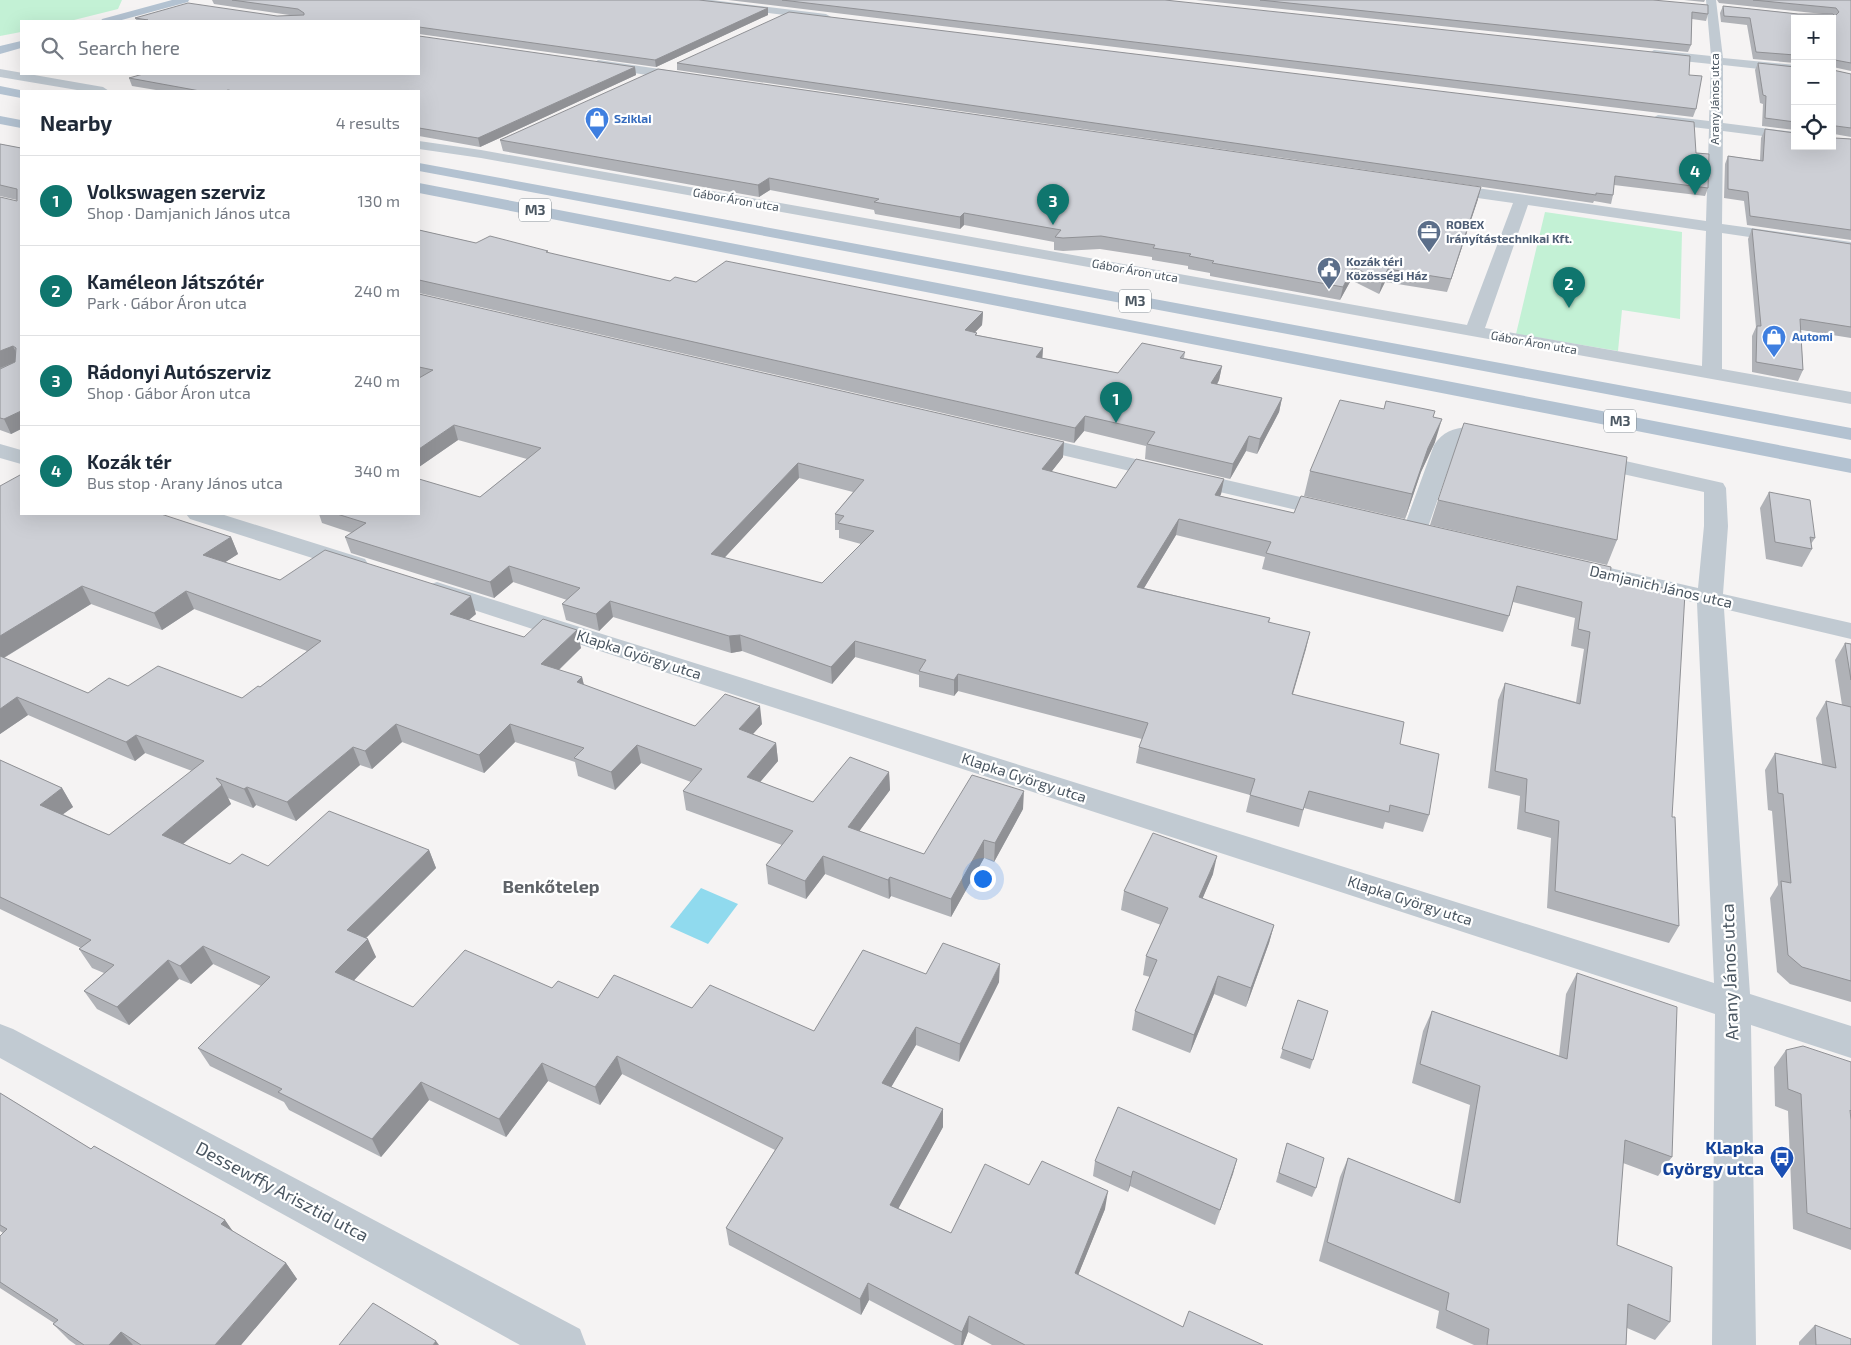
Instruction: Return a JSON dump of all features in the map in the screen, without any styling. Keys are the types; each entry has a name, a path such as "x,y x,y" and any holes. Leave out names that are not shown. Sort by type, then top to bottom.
{"main road":[{"path":"110,20 183,3"},
{"path":"0,50 20,44"},
{"path":"0,90 20,94"},
{"path":"0,108 20,112"},
{"path":"0,120 20,124"},
{"path":"420,149 682,216"},
{"name":"M3","path":"420,167 1851,434"},
{"name":"M3","path":"420,188 1851,466"},
{"path":"420,201 650,232"}],"street":[{"path":"686,0 838,18"},
{"path":"763,24 807,4"},
{"name":"Arany János utca","path":"1711,6 1717,61 1712,373"},
{"path":"1638,53 1791,70"},
{"path":"582,62 698,79"},
{"path":"641,81 676,65"},
{"path":"0,73 97,90"},
{"path":"1646,117 1791,135"},
{"name":"Gábor Áron utca","path":"420,145 481,154 1851,398"},
{"path":"481,154 499,146"},
{"path":"1434,187 1851,247"},
{"path":"1474,332 1522,200"},
{"path":"1415,530 1449,438 1468,434 1518,444"},
{"path":"1009,436 1357,517"},
{"path":"0,451 20,457"},
{"name":"Arany János utca","path":"1575,456 1715,488 1716,526 1710,599 1733,1004 1734,1345"},
{"path":"201,515 378,571"},
{"name":"Damjanich János utca","path":"1558,563 1851,631"},
{"name":"Klapka György utca","path":"416,584 1851,1042"},
{"name":"Dessewffy Arisztid utca","path":"0,1040 564,1345"}],"green space":[{"path":"0,0 122,0 118,9 74,20 20,20 20,32 0,36"},
{"path":"1545,212 1682,232 1680,319 1622,310 1618,351 1516,334"}],"water":[{"path":"701,888 738,904 708,944 670,927"}],"building":[{"path":"232,0 699,0 768,8 655,60 420,27 420,20 148,20 135,18 188,3 277,16 304,15 298,9"},
{"path":"782,0 1165,0 1690,56 1689,75 1702,76 1696,109"},
{"path":"1260,0 1653,0 1708,5 1708,14 1692,12 1691,45"},
{"path":"1753,0 1851,0 1851,63 1836,60 1836,15 1839,12 1836,8"},
{"path":"1723,6 1798,14 1833,14 1791,15 1791,55 1756,52 1750,18 1724,16"},
{"path":"789,12 1694,122 1696,153 1709,154 1708,188 1615,176 1613,195 1596,193 1596,195 677,63"},
{"path":"420,36 635,67 478,138 420,128 420,90 195,90 129,78 140,75 420,75"},
{"path":"1758,63 1791,67 1791,121 1765,118 1766,96 1763,95"},
{"path":"658,69 1481,187 1451,279 1388,269 1382,281 1353,267 1343,287 1212,263 1214,261 1189,256 1191,254 1153,248 1155,245 1101,236 1055,237 1061,230 964,213 960,217 874,202 879,199 769,178 758,185 500,140"},
{"path":"1836,71 1851,74 1851,128 1836,126"},
{"path":"1765,129 1791,132 1791,150 1836,150 1836,138 1851,139 1851,230 1750,216 1748,192 1728,189 1728,156 1763,161"},
{"path":"0,144 20,148 20,411 4,419 0,418 0,369 15,362 16,348 13,346 0,351 0,197 17,201 17,189 0,185"},
{"path":"1752,229 1851,244 1851,327 1800,319 1803,370 1756,362 1757,326 1761,326"},
{"path":"420,230 476,243 490,236 548,251 546,252 670,281 675,277 696,282 726,261 983,312 965,330 977,333 975,335 1043,348 1036,357 1118,373 1142,343 1185,352 1180,358 1222,366 1211,383 1282,398 1260,439 1249,436 1233,464 1147,444 1155,432 1085,416 1075,428 420,280"},
{"path":"420,294 1064,442 1042,469 1116,488 1136,459 1224,479 1215,495 1294,513 1301,496 1611,567 1610,576 1685,593 1672,817 1675,817 1679,926 1555,891 1559,821 1525,812 1527,779 1495,771 1505,683 1580,704 1590,632 1578,629 1582,602 1517,586 1509,616 1266,553 1271,542 1179,519 1137,587 1270,618 1268,622 1310,632 1292,694 1404,722 1400,744 1439,754 1429,815 1390,805 1389,812 1309,791 1303,810 1250,795 1255,779 1139,747 1148,723 958,674 954,680 919,671 926,660 855,641 831,667 740,635 729,636 610,601 596,614 562,604 580,588 509,566 490,582 345,537 366,523 340,515 420,515 420,479 480,497 541,448 454,425 420,448 420,377 433,370 420,367","holes":["798,463 864,480 835,514 844,516 838,523 874,531 822,583 711,554"]},
{"path":"1340,400 1384,409 1386,401 1435,411 1433,417 1442,419 1428,448 1412,494 1310,471"},
{"path":"1464,423 1627,457 1617,540 1438,500"},
{"path":"20,475 20,515 164,515 231,537 203,555 280,580 325,550 471,596 450,614 524,637 543,619 577,630 541,664 582,677 577,682 695,726 725,694 760,706 739,729 776,743 747,777 813,802 850,757 889,772 848,827 924,854 972,775 1024,791 995,843 984,840 951,899 890,877 888,880 823,856 805,881 766,865 793,831 683,791 702,769 637,745 611,772 574,758 584,748 510,724 479,755 396,724 365,751 353,747 287,802 216,778 222,785 162,835 230,864 242,854 268,866 329,811 429,850 347,930 368,939 335,972 413,1007 465,950 552,988 558,981 598,998 614,975 692,1008 710,985 814,1031 863,950 926,974 943,943 1000,964 960,1044 916,1027 882,1083 943,1109 890,1205 951,1233 985,1164 1029,1185 1042,1161 1108,1191 1075,1273 1183,1327 1189,1311 1263,1345 1025,1345 969,1316 962,1332 868,1283 860,1299 726,1228 783,1138 617,1056 595,1087 542,1063 499,1119 421,1082 372,1139 278,1092 282,1089 198,1048 270,977 203,946 180,966 168,960 117,1007 84,991 114,965 79,949 91,940 0,897 0,760 62,788 40,805 109,835 204,761 136,735 126,742 17,697 0,709 0,656 88,693 109,678 128,686 158,666 242,698 258,686 260,687 321,641 186,591 154,613 82,586 0,636 0,486"},
{"path":"1769,492 1810,500 1815,538 1810,537 1812,549 1775,542"},
{"path":"1845,643 1851,644 1851,680"},
{"path":"1826,701 1851,707 1851,981 1802,967 1788,955 1781,881 1791,883 1783,794 1778,793 1775,753 1836,768"},
{"path":"1153,833 1217,856 1199,897 1274,925 1251,988 1218,976 1194,1035 1135,1011 1157,960 1146,956 1168,908 1124,891"},
{"path":"1577,973 1677,1007 1672,1157 1625,1140 1617,1245 1672,1267 1670,1322 1628,1304 1626,1345 1487,1345 1489,1329 1446,1310 1449,1293 1327,1242 1348,1158 1460,1203 1480,1086 1420,1064 1432,1011 1567,1059"},
{"path":"1298,1000 1328,1011 1313,1060 1282,1049"},
{"path":"1803,1046 1851,1062 1851,1229 1807,1213 1801,1094 1788,1089 1786,1050"},
{"path":"0,1093 91,1149 94,1146 225,1220 221,1224 286,1263 215,1345 141,1345 121,1332 109,1345 84,1345 53,1324 58,1320 0,1282 0,1236 7,1229 0,1225"},
{"path":"1118,1107 1237,1159 1220,1210 1133,1171 1131,1177 1095,1161"},
{"path":"1287,1143 1324,1158 1316,1188 1279,1173"},
{"path":"373,1303 436,1341 433,1345 339,1345"},
{"path":"1815,1325 1851,1339 1851,1345 1816,1345"}],"place":[{"name":"Sziklai","path":"597,140"},
{"name":"Kozák tér","path":"1695,195"},
{"name":"Rádonyi Autószerviz","path":"1053,225"},
{"name":"ROBEX Irányítástechnikai Kft.","path":"1429,253"},
{"name":"Kozák téri Közösségi Ház","path":"1329,290"},
{"name":"Kaméleon Játszótér","path":"1569,308"},
{"name":"Automi","path":"1774,358"},
{"name":"Volkswagen szerviz","path":"1116,423"},
{"name":"Klapka György utca","path":"1782,1179"}],"district":[{"name":"Benkőtelep","path":"551,887"}]}
